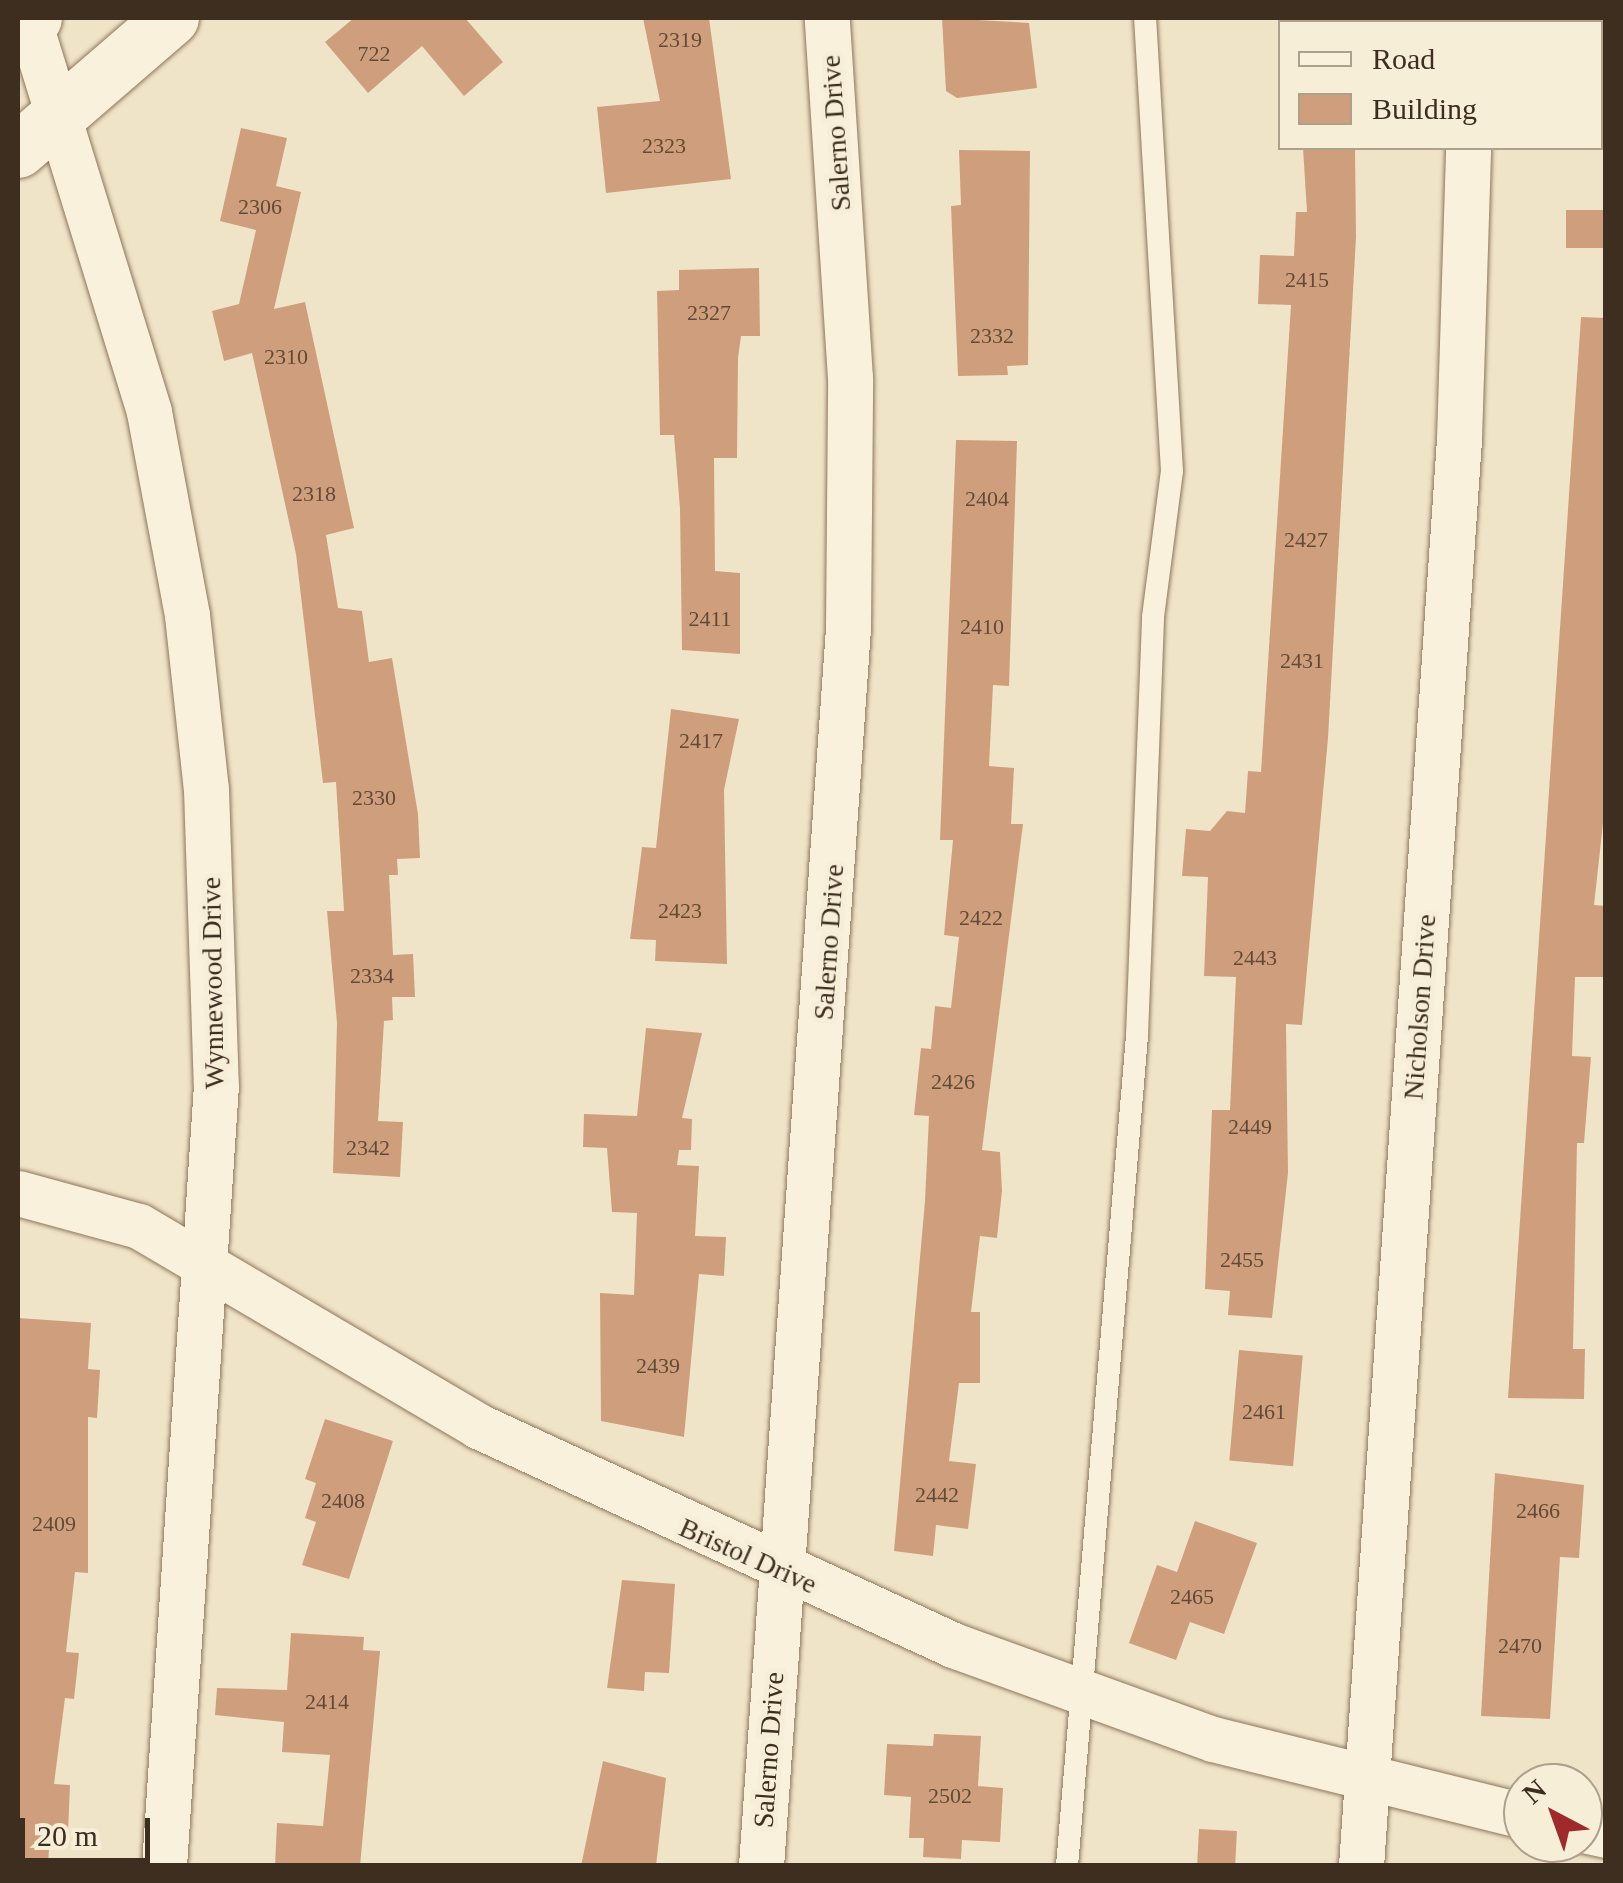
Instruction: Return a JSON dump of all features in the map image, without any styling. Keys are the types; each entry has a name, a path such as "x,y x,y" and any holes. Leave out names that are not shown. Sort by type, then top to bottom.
{"main road":[{"path":"37,134 171,18"}],"street":[{"name":"Salerno Drive","path":"761,1866 848,627 850,378 827,18"},
{"name":"Wynnewood Drive","path":"27,22 37,134 107,252 145,394 187,616 216,936 206,1259 164,1866"},
{"name":"Nicholson Drive","path":"1361,1866 1459,438 1468,150"},
{"name":"Bristol Drive","path":"18,1193 138,1226 206,1259 478,1426 782,1572 1083,1692 1366,1781 1503,1812"}],"lane":[{"path":"1066,1866 1138,1036 1153,618 1172,471 1145,18"}],"building":[{"path":"354,18 465,18 503,62 464,96 422,46 368,93 325,42"},
{"path":"643,18 709,18 731,179 606,193 597,107 660,101"},
{"path":"942,18 1029,23 1037,88 957,98 946,91"},
{"path":"241,128 287,138 276,186 301,192 274,309 305,302 354,528 326,535 338,608 362,611 369,662 392,658 418,814 420,858 397,859 398,875 389,875 393,955 413,954 415,997 392,997 393,1020 384,1021 378,1121 403,1122 400,1177 333,1173 337,1023 327,911 344,911 336,782 323,783 296,554 252,353 224,361 212,311 239,304 256,230 220,221"},
{"path":"959,150 1030,151 1028,365 1007,366 1008,375 958,376 951,206 961,205"},
{"path":"1303,150 1355,150 1356,237 1328,738 1302,1025 1286,1024 1288,1173 1272,1318 1228,1315 1230,1291 1205,1289 1212,1110 1230,1110 1236,977 1204,976 1208,877 1182,876 1186,829 1210,831 1227,811 1245,813 1248,771 1261,772 1291,305 1258,304 1260,255 1294,256 1296,212 1307,212"},
{"path":"1566,210 1606,210 1606,248 1566,248"},
{"path":"759,268 760,336 741,336 738,358 737,458 714,458 715,571 740,573 740,654 682,650 680,509 674,435 660,435 657,291 679,290 679,270"},
{"path":"1581,317 1606,318 1606,796 1594,905 1606,906 1606,977 1575,977 1572,1056 1591,1057 1584,1143 1577,1143 1573,1349 1585,1349 1584,1399 1508,1398"},
{"path":"956,440 1017,441 1009,686 993,685 989,766 1014,768 1011,824 1023,824 982,1150 1000,1152 1002,1191 997,1238 980,1236 971,1312 980,1312 980,1383 959,1383 949,1461 976,1464 968,1529 936,1525 933,1556 894,1551 925,1201 929,1116 914,1115 921,1048 931,1049 935,1006 951,1008 959,937 944,935 953,840 940,840"},
{"path":"671,709 739,719 724,790 727,964 655,961 656,940 630,939 642,847 656,848"},
{"path":"646,1028 702,1033 682,1118 692,1119 691,1150 679,1150 677,1165 699,1166 695,1236 726,1237 724,1276 699,1274 684,1437 601,1421 600,1293 634,1295 637,1213 612,1212 607,1148 583,1147 584,1114 637,1116"},
{"path":"18,1318 91,1323 88,1369 100,1370 97,1418 88,1417 88,1573 75,1572 66,1652 79,1653 74,1699 65,1698 54,1784 70,1785 68,1832 50,1832 48,1866 18,1866"},
{"path":"1239,1350 1303,1356 1293,1466 1229,1461"},
{"path":"325,1419 393,1441 349,1579 302,1565 316,1522 305,1518 316,1483 305,1479"},
{"path":"1495,1473 1584,1485 1579,1558 1560,1557 1550,1719 1481,1716"},
{"path":"1195,1521 1257,1543 1224,1634 1190,1622 1176,1660 1129,1643 1157,1565 1177,1572"},
{"path":"622,1580 675,1584 669,1673 645,1672 644,1691 607,1688"},
{"path":"291,1633 364,1637 363,1650 380,1651 360,1866 275,1866 277,1823 323,1826 330,1755 282,1752 284,1722 215,1715 217,1688 287,1690"},
{"path":"934,1734 981,1736 978,1786 1003,1788 1000,1842 962,1840 961,1859 923,1857 924,1838 909,1838 911,1797 884,1795 887,1744 933,1746"},
{"path":"603,1761 666,1778 656,1866 581,1866"},
{"path":"1199,1829 1237,1831 1235,1866 1197,1866"}]}
